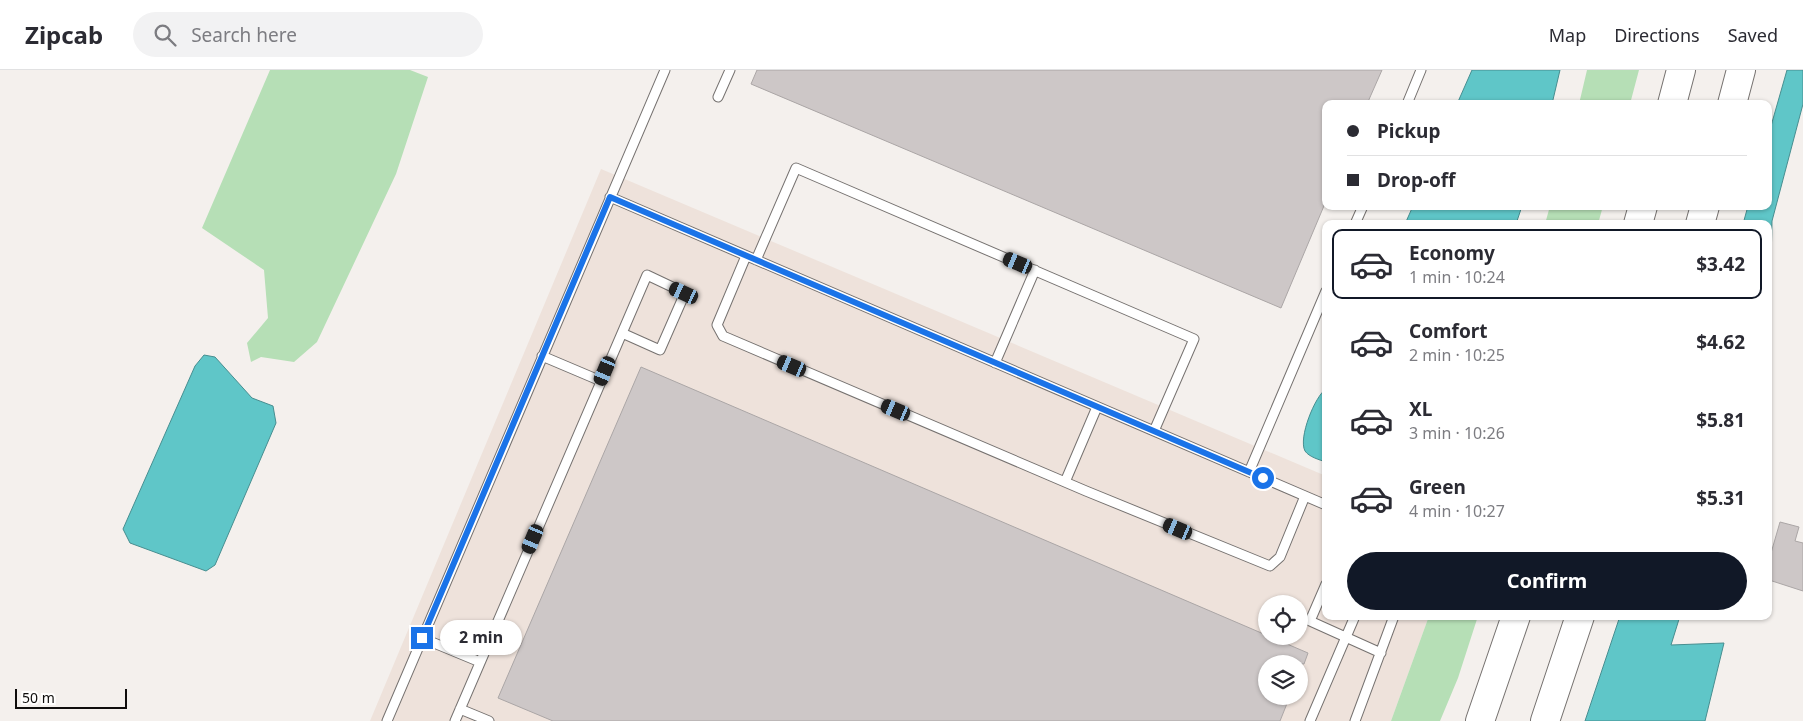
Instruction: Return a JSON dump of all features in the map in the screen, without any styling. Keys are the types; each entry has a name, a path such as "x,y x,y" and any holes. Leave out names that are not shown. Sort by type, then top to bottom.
{"highway":[{"path":"1673,100 1682,70"},
{"path":"1733,100 1741,70"},
{"path":"1480,721 1515,620"},
{"path":"1545,721 1579,620"}],"lane":[{"path":"387,721 665,70"},
{"path":"718,97 730,70"},
{"path":"1409,100 1421,70"},
{"path":"756,260 796,168 1035,270 1194,339 1154,431"},
{"path":"610,197 1322,503"},
{"path":"746,256 717,325 723,336 1065,482 1270,566 1280,557 1305,496"},
{"path":"995,363 1035,270"},
{"path":"454,721 460,709 601,381 622,333 647,276 684,293 660,350 622,333"},
{"path":"1249,472 1322,300"},
{"path":"542,356 601,381"},
{"path":"1065,482 1097,407"},
{"path":"1322,593 1310,621 1381,653"},
{"path":"1310,721 1353,620"},
{"path":"1355,721 1393,620"},
{"path":"422,638 480,662"},
{"path":"460,709 489,721"}],"shaded area":[{"path":"601,169 1322,474 1322,620 1428,620 1391,721 370,721"}],"green space":[{"path":"270,70 410,70 428,77 396,174 317,342 294,362 261,357 251,362 247,343 268,318 264,270 202,228"},
{"path":"1587,70 1639,70 1631,100 1580,100"},
{"path":"1549,210 1602,210 1599,220 1546,220"},
{"path":"1428,620 1477,620 1458,678 1440,721 1391,721"}],"water":[{"path":"1472,70 1560,70 1553,100 1459,100"},
{"path":"1787,70 1803,70 1803,104 1772,221 1744,220 1747,210 1772,210 1772,122"},
{"path":"1411,210 1521,210 1517,220 1407,220"},
{"path":"204,355 215,357 252,398 273,406 276,423 215,565 206,571 130,543 123,529 195,366"},
{"path":"1322,393 1322,461 1309,455 1303,445 1309,418"},
{"path":"1619,620 1679,620 1671,645 1724,643 1705,721 1585,721"}],"building":[{"path":"757,70 1382,70 1369,100 1322,100 1322,210 1281,308 751,84"},
{"path":"641,367 1258,632 1258,645 1289,645 1308,653 1307,655 1258,655 1258,705 1286,705 1280,721 553,721 498,698"},
{"path":"1780,522 1799,527 1795,541 1803,543 1803,591 1772,581 1772,550"}],"route":[{"path":"422,638 610,197 1263,478"}]}
